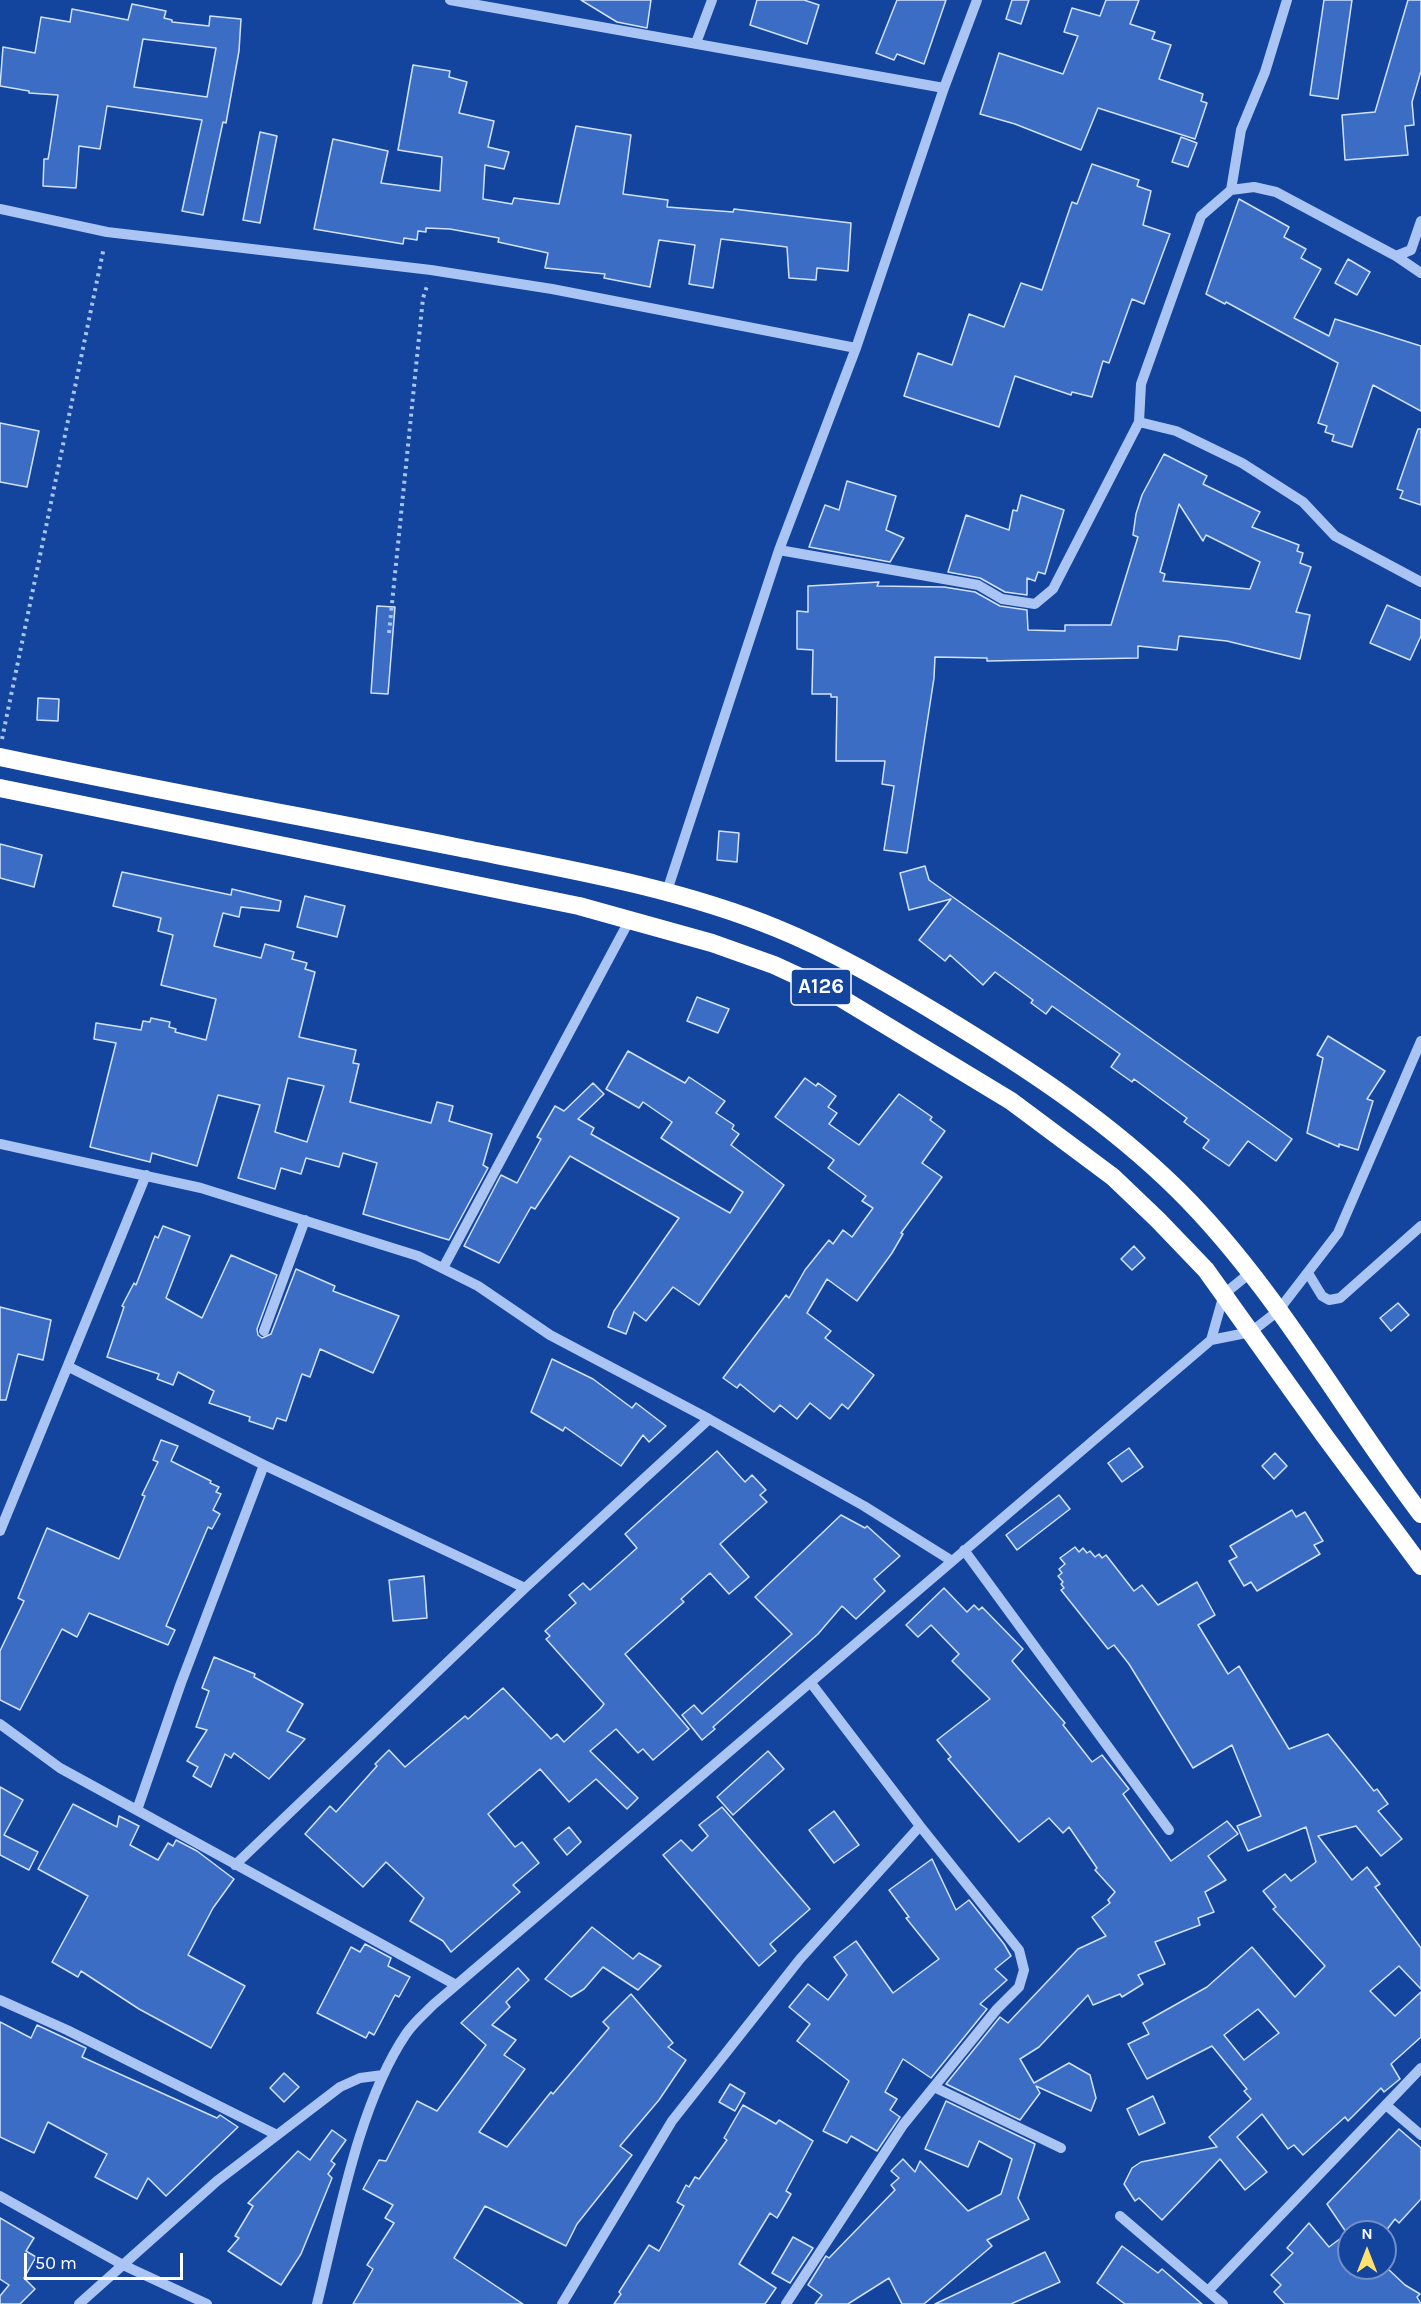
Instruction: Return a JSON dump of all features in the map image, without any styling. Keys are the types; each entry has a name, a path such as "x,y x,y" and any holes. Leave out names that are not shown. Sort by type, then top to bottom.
{"highway":[{"name":"A126","path":"0,757 567,869 666,894 773,927 830,952 888,984 1022,1066 1129,1145 1178,1190 1223,1238 1250,1273 1421,1514"},
{"name":"A126","path":"0,788 507,890 629,921 712,943 774,965 862,1009 975,1078 1062,1137 1113,1177 1206,1270 1421,1566"}],"street":[{"path":"450,0 944,88"},
{"path":"696,43 712,0"},
{"path":"666,894 779,550 856,348 944,88 977,0"},
{"path":"1231,190 1241,130 1265,72 1287,0"},
{"path":"779,550 978,585 1002,599 1035,604 1053,589 1139,422 1141,384 1201,216 1231,190 1254,187 1276,192 1396,256 1421,273"},
{"path":"0,209 107,232 431,270 552,289 856,348"},
{"path":"1396,256 1411,250 1421,221"},
{"path":"1139,422 1176,431 1242,463 1303,502 1335,536 1421,582"},
{"path":"443,1268 629,921"},
{"path":"317,2304 353,2158 383,2075 406,2033 456,1986 1211,1340 1251,1332 1278,1311 1338,1233 1421,1041"},
{"path":"0,1144 201,1188 418,1256 478,1286 550,1335 710,1419 864,1506 952,1561"},
{"path":"0,1531 146,1175"},
{"path":"264,1331 305,1220"},
{"path":"1308,1273 1322,1296 1329,1300 1340,1298 1421,1226"},
{"path":"1211,1340 1224,1294 1250,1273"},
{"path":"69,1367 264,1465 525,1588"},
{"path":"235,1865 525,1588 710,1419"},
{"path":"137,1809 181,1683 264,1465"},
{"path":"964,1550 1169,1830"},
{"path":"786,2304 903,2126 997,2009 1019,1987 1024,1970 1019,1950 920,1826 811,1683"},
{"path":"0,1724 60,1768 456,1986"},
{"path":"562,2304 672,2121 800,1959 920,1826"},
{"path":"0,2000 67,2030 277,2135"},
{"path":"1208,2291 1421,2068"},
{"path":"79,2304 217,2181 340,2087 360,2078 383,2075"},
{"path":"934,2087 1060,2148"},
{"path":"1386,2105 1421,2135"},
{"path":"0,2196 123,2265 207,2304"},
{"path":"1119,2216 1223,2304"}],"path":[{"path":"0,747 107,232"},
{"path":"389,633 423,298 431,270"}],"building":[{"path":"581,0 651,0 647,28 617,22"},
{"path":"757,0 804,0 819,5 807,44 750,25"},
{"path":"897,0 946,0 924,64 897,54 894,60 876,53"},
{"path":"1012,0 1029,0 1021,24 1006,19"},
{"path":"1106,0 1139,0 1130,24 1155,32 1152,39 1171,45 1159,79 1203,94 1201,101 1207,103 1195,139 1098,108 1081,150 1015,124 980,114 999,53 1063,74 1078,36 1064,32 1072,8 1100,16"},
{"path":"1324,0 1352,0 1338,99 1310,95"},
{"path":"1408,0 1421,0 1421,71 1412,102 1414,125 1405,126 1408,155 1345,160 1342,115 1375,112"},
{"path":"132,4 166,11 164,18 172,22 209,26 210,16 241,19 239,51 226,123 223,122 203,215 182,211 202,120 107,106 100,149 79,146 76,188 43,186 44,159 48,159 58,95 29,93 29,91 0,86 3,47 35,53 41,17 70,22 72,9 128,20","holes":["143,39 216,48 207,97 134,87"]},
{"path":"413,65 450,71 449,77 467,82 459,113 494,121 488,147 509,152 504,169 485,165 483,199 512,204 514,198 559,204 576,126 631,135 623,194 668,200 667,207 733,212 734,209 851,223 848,271 817,268 816,280 789,278 787,247 721,239 713,288 689,284 695,245 659,240 650,287 604,278 605,274 545,268 548,253 498,242 499,238 450,229 426,228 426,232 418,231 417,240 404,238 403,244 314,229 333,139 388,151 381,183 440,191 442,157 398,150"},
{"path":"260,132 277,136 260,223 243,220"},
{"path":"1181,137 1197,143 1188,167 1172,162"},
{"path":"1092,164 1139,180 1137,186 1151,191 1143,225 1170,234 1144,304 1132,299 1109,363 1103,361 1092,397 1072,392 1071,395 1015,376 999,427 904,396 918,353 952,365 969,314 1004,327 1021,283 1042,290 1072,202 1077,204"},
{"path":"1239,199 1289,227 1284,237 1306,249 1301,258 1321,269 1294,318 1329,336 1335,319 1421,346 1421,411 1373,385 1352,447 1332,441 1334,435 1325,432 1327,426 1318,423 1338,363 1226,302 1225,304 1206,294"},
{"path":"1348,259 1370,272 1357,295 1335,283"},
{"path":"0,423 39,431 27,487 0,482"},
{"path":"1418,429 1421,429 1421,505 1400,498 1403,491 1397,489"},
{"path":"1164,454 1207,476 1203,484 1260,512 1252,527 1299,545 1297,551 1303,553 1300,563 1311,567 1296,612 1310,615 1300,659 1227,641 1179,636 1177,650 1138,646 1138,658 987,661 987,658 935,657 934,678 907,853 884,850 894,786 882,784 885,761 836,761 837,697 831,697 831,694 812,694 813,650 797,649 797,611 808,612 808,586 879,582 877,586 944,587 975,592 1000,606 1027,610 1028,630 1065,631 1065,625 1111,625 1138,537 1133,535 1142,495","holes":["1179,504 1203,541 1206,535 1260,562 1250,589 1163,581 1165,574 1160,572"]},
{"path":"847,481 896,496 886,530 904,538 890,562 809,547 825,505 839,510"},
{"path":"1021,495 1064,510 1045,574 1038,572 1035,581 1027,578 1027,595 1005,592 980,578 948,572 966,515 1009,530 1013,510 1017,511"},
{"path":"1387,605 1421,620 1421,636 1410,660 1370,643"},
{"path":"377,606 395,607 388,694 371,693"},
{"path":"38,698 59,699 58,721 37,720"},
{"path":"719,831 739,833 737,862 717,860"},
{"path":"0,844 42,855 34,887 0,878"},
{"path":"925,866 929,880 1292,1139 1276,1161 1248,1141 1229,1166 1203,1148 1209,1140 1184,1122 1187,1118 1134,1079 1132,1082 1111,1067 1120,1054 1052,1006 1046,1014 1031,1003 1033,1000 995,972 983,985 950,955 945,961 919,940 951,899 909,910 900,873"},
{"path":"122,872 231,895 232,889 281,901 279,911 241,907 239,917 223,913 214,946 261,958 265,944 294,952 292,959 307,963 305,969 315,972 299,1037 356,1050 353,1063 359,1064 350,1102 431,1123 437,1102 453,1106 449,1121 492,1134 483,1165 488,1168 449,1240 363,1214 377,1163 343,1153 339,1167 306,1158 301,1174 281,1168 275,1189 238,1178 260,1105 218,1095 197,1166 152,1153 150,1162 90,1147 116,1043 94,1039 96,1023 141,1030 143,1021 150,1022 151,1018 170,1022 169,1027 176,1029 175,1032 206,1040 216,999 161,985 173,935 158,931 161,918 113,906","holes":["288,1078 324,1086 307,1142 275,1132"]},
{"path":"305,896 345,906 337,937 297,927"},
{"path":"697,997 729,1009 718,1033 687,1021"},
{"path":"1328,1036 1385,1071 1367,1099 1373,1101 1358,1150 1339,1144 1339,1147 1307,1133 1323,1058 1317,1055"},
{"path":"628,1051 685,1083 689,1077 725,1101 716,1113 734,1125 732,1129 739,1134 731,1145 784,1185 699,1305 673,1287 646,1321 634,1312 626,1334 608,1327 614,1311 679,1218 570,1156 535,1209 531,1207 499,1263 464,1246 501,1175 517,1183 541,1139 537,1137 555,1106 564,1111 593,1083 604,1094 578,1119 594,1128 591,1134 730,1213 743,1192 661,1138 672,1122 643,1102 639,1108 606,1089"},
{"path":"805,1078 816,1086 818,1083 836,1096 828,1107 837,1113 829,1124 859,1145 899,1094 932,1117 930,1120 945,1131 922,1163 942,1177 901,1233 903,1234 892,1253 857,1301 827,1279 807,1313 831,1331 825,1338 874,1375 848,1409 842,1404 830,1419 810,1403 797,1419 780,1405 774,1412 740,1384 737,1388 723,1378 786,1295 789,1298 805,1270 829,1240 833,1244 843,1230 852,1237 873,1208 862,1201 866,1196 828,1168 834,1160 775,1117"},
{"path":"163,1226 190,1236 166,1298 202,1318 231,1255 277,1275 257,1329 258,1335 262,1338 271,1334 296,1269 335,1286 333,1291 399,1316 373,1373 320,1349 310,1377 302,1374 286,1421 277,1418 273,1429 249,1421 250,1417 209,1403 214,1391 178,1372 173,1385 157,1379 159,1374 107,1357 124,1307 122,1306 134,1283 136,1285 155,1236 158,1238"},
{"path":"1134,1246 1145,1258 1132,1270 1121,1259"},
{"path":"1398,1303 1409,1315 1391,1331 1380,1318"},
{"path":"0,1307 51,1320 43,1360 18,1354 6,1400 0,1400"},
{"path":"552,1359 593,1379 632,1408 636,1403 666,1426 649,1442 643,1435 621,1466 565,1427 563,1431 531,1412"},
{"path":"161,1440 178,1446 171,1461 211,1481 210,1483 219,1487 216,1492 221,1494 213,1510 220,1514 212,1529 208,1527 166,1626 175,1630 168,1645 89,1613 77,1637 62,1629 20,1710 0,1700 0,1651 24,1601 18,1598 47,1528 119,1559 145,1496 142,1495 158,1462 153,1460"},
{"path":"1129,1448 1143,1467 1122,1482 1108,1463"},
{"path":"717,1451 745,1482 752,1475 766,1490 760,1495 767,1502 720,1544 749,1577 729,1594 710,1573 681,1599 684,1602 625,1654 689,1729 653,1760 643,1749 638,1753 616,1729 590,1751 638,1798 627,1809 596,1779 569,1802 540,1769 488,1814 515,1847 522,1842 539,1863 513,1885 520,1892 451,1952 443,1941 410,1921 424,1898 386,1862 363,1887 305,1834 330,1806 336,1812 389,1750 405,1767 465,1716 468,1719 503,1688 551,1739 557,1734 564,1742 600,1709 604,1704 546,1639 550,1636 545,1631 576,1603 569,1595 583,1583 590,1590 637,1548 625,1534"},
{"path":"1275,1453 1287,1466 1274,1479 1262,1466"},
{"path":"1059,1495 1070,1509 1017,1550 1006,1535"},
{"path":"1292,1510 1296,1517 1305,1512 1323,1541 1314,1545 1320,1554 1257,1591 1251,1582 1244,1586 1229,1561 1237,1557 1230,1546"},
{"path":"841,1515 865,1528 867,1526 900,1556 874,1579 885,1591 856,1619 842,1606 818,1634 713,1727 715,1729 702,1740 682,1715 694,1705 702,1714 792,1634 755,1597"},
{"path":"1075,1547 1079,1552 1083,1548 1087,1553 1090,1551 1095,1557 1099,1554 1102,1558 1106,1555 1134,1591 1142,1585 1158,1605 1197,1582 1215,1615 1198,1625 1228,1674 1239,1666 1289,1749 1328,1734 1374,1791 1377,1789 1388,1804 1378,1811 1402,1839 1381,1856 1356,1826 1318,1836 1352,1880 1367,1867 1380,1884 1375,1887 1421,1948 1421,1989 1399,1966 1370,1991 1395,2016 1421,1992 1421,2037 1391,2064 1400,2079 1384,2092 1381,2088 1348,2121 1345,2117 1303,2155 1294,2145 1288,2149 1262,2114 1237,2137 1267,2172 1245,2190 1220,2159 1162,2220 1139,2198 1135,2201 1124,2184 1132,2168 1141,2162 1217,2147 1209,2137 1251,2099 1244,2091 1247,2089 1212,2046 1147,2079 1128,2044 1149,2034 1143,2023 1207,1987 1252,1947 1295,1997 1325,1966 1273,1909 1276,1907 1263,1891 1285,1874 1291,1881 1316,1862 1306,1827 1248,1851 1237,1826 1261,1816 1232,1745 1193,1768 1129,1664 1114,1645 1108,1649 1061,1590 1064,1588 1058,1576 1062,1573 1059,1569 1065,1564 1060,1558","holes":["1258,2009 1279,2033 1244,2060 1224,2035"]},
{"path":"424,1576 427,1618 393,1621 389,1580"},
{"path":"944,1588 967,1612 974,1605 979,1610 982,1607 1023,1649 1012,1661 1065,1723 1063,1725 1092,1762 1102,1755 1129,1789 1123,1794 1171,1861 1227,1821 1238,1834 1208,1856 1226,1880 1205,1892 1214,1912 1198,1918 1200,1925 1155,1942 1165,1964 1138,1975 1143,1984 1122,1997 1120,1994 1093,2005 1088,1995 1039,2047 1020,2059 1034,2083 1069,2063 1090,2075 1096,2098 1091,2111 1036,2086 1040,2093 1020,2120 946,2084 1000,2017 1008,2023 1078,1949 1106,1936 1092,1917 1110,1903 1108,1900 1115,1892 1095,1870 1097,1868 1069,1827 1063,1833 1049,1818 1019,1842 948,1759 951,1757 937,1740 990,1699 952,1661 959,1654 931,1625 918,1637 906,1625"},
{"path":"214,1657 255,1674 254,1677 303,1704 287,1731 305,1739 269,1779 234,1753 231,1758 225,1754 211,1787 193,1776 198,1767 187,1761 207,1730 196,1727 209,1691 202,1688"},
{"path":"768,1751 784,1769 733,1815 717,1797"},
{"path":"0,1787 23,1800 4,1835 38,1852 29,1870 0,1855"},
{"path":"73,1804 117,1827 119,1816 139,1826 130,1845 158,1860 168,1843 173,1846 176,1840 197,1851 234,1879 213,1908 188,1955 245,1986 211,2048 139,2009 81,1971 78,1977 52,1962 88,1896 38,1869"},
{"path":"722,1807 810,1909 770,1944 776,1951 759,1966 663,1855 681,1840 692,1851 708,1836 699,1825"},
{"path":"834,1811 859,1845 834,1863 809,1830"},
{"path":"569,1827 581,1842 567,1855 554,1839"},
{"path":"932,1859 956,1910 969,1900 1004,1944 1011,1956 995,1969 1007,1980 980,2004 987,2009 931,2078 903,2059 885,2092 897,2099 890,2110 900,2117 877,2151 851,2136 847,2143 823,2131 849,2081 797,2041 810,2024 789,2007 808,1984 828,2000 847,1975 834,1957 856,1941 893,1993 939,1959 906,1918 909,1917 889,1890"},
{"path":"592,1927 633,1959 639,1953 661,1966 638,1990 603,1967 584,1989 571,1997 545,1979"},
{"path":"365,1944 391,1958 388,1966 410,1977 399,1997 395,1995 374,2035 369,2032 366,2038 317,2013 351,1947 360,1952"},
{"path":"518,1968 529,1980 506,2002 510,2007 492,2025 516,2040 504,2055 525,2069 479,2132 507,2147 551,2092 553,2094 609,2028 603,2022 631,1994 673,2043 668,2047 686,2060 659,2100 620,2146 632,2155 577,2224 566,2246 485,2206 454,2258 523,2304 353,2304 373,2269 367,2265 394,2223 385,2218 393,2205 363,2189 379,2160 386,2161 417,2101 437,2111 486,2045 461,2023"},
{"path":"0,2022 31,2038 37,2025 86,2048 82,2057 217,2118 220,2115 238,2127 166,2196 148,2178 137,2199 95,2177 107,2154 48,2122 34,2153 0,2137"},
{"path":"284,2073 299,2087 284,2102 270,2088"},
{"path":"730,2084 745,2093 735,2111 719,2102"},
{"path":"1153,2096 1165,2123 1139,2135 1127,2109"},
{"path":"946,2101 1035,2144 1018,2198 1029,2219 987,2240 992,2246 924,2304 902,2304 889,2278 848,2304 815,2304 822,2295 808,2285 826,2256 829,2258 895,2190 891,2185 899,2178 891,2171 903,2159 915,2172 920,2161 968,2211 1001,2194 1012,2159 979,2141 968,2167 925,2149"},
{"path":"743,2105 776,2124 779,2120 813,2141 786,2191 791,2194 777,2218 770,2213 739,2264 776,2288 765,2304 614,2304 621,2294 619,2292 649,2245 659,2251 684,2206 677,2202 686,2185 689,2187 695,2177 699,2179 727,2140 724,2138"},
{"path":"1399,2129 1421,2148 1421,2199 1399,2223 1395,2219 1338,2220 1327,2204"},
{"path":"332,2130 346,2140 331,2161 335,2164 328,2174 332,2178 301,2254 281,2285 228,2251 239,2238 235,2236 253,2206 248,2203 298,2151 310,2160"},
{"path":"0,2218 34,2238 26,2251 36,2257 24,2278 35,2289 20,2304 0,2304 0,2296 9,2285 0,2279"},
{"path":"1309,2223 1329,2247 1337,2241 1337,2280 1397,2280 1397,2277 1420,2294 1417,2297 1421,2304 1285,2304 1274,2292 1281,2285 1271,2275 1293,2253 1287,2248"},
{"path":"793,2237 813,2248 790,2283 772,2273"},
{"path":"1122,2246 1158,2273 1162,2269 1202,2304 1125,2304 1097,2283"},
{"path":"1045,2252 1060,2282 1011,2304 935,2304"}]}
